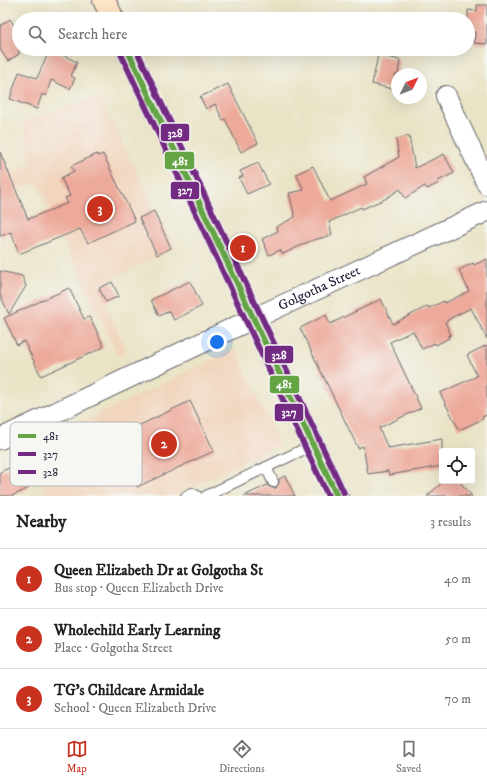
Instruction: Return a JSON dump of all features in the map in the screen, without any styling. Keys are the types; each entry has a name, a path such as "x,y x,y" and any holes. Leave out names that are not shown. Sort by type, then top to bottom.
{"street":[{"path":"104,0 110,12"},
{"path":"130,56 313,445 330,493"},
{"path":"446,96 487,184"},
{"name":"Golgotha Street","path":"36,422 253,318 487,211"},
{"name":"Golgotha Street","path":"0,439 10,434"}],"lane":[{"path":"206,496 313,445"},
{"path":"266,468 274,482"},
{"path":"186,496 192,493 197,496"}],"shaded area":[{"path":"99,96 175,248 97,286 127,352 118,356 36,183 0,194 0,175 31,165 23,122"},
{"path":"235,349 280,444 172,496 48,496 43,486 142,486 142,422 82,422"}],"building":[{"path":"477,5 487,5 487,44 475,43 475,12 468,12 468,10 477,11"},
{"path":"10,19 12,22 12,56 16,56 8,61 0,49 0,26"},
{"path":"47,56 65,56 77,62 71,76 75,78 70,89 51,80 46,96 42,94 37,109 10,99 19,72 37,78"},
{"path":"378,56 400,60 399,68 391,68 391,89 372,84"},
{"path":"228,84 258,143 241,152 225,119 223,120 215,104 206,109 200,97"},
{"path":"409,136 415,168 444,154 454,173 438,181 439,183 427,189 425,186 405,198 400,189 385,199 362,209 361,207 329,222 332,235 310,241 283,254 280,250 269,255 262,239 278,231 276,227 295,217 289,193 304,190 296,174 313,166 330,201 367,184 364,177 399,157 396,139"},
{"path":"0,152 28,219 68,203 65,198 70,196 61,178 74,171 71,166 97,154 98,156 103,154 135,221 88,243 80,229 19,254 11,232 0,236"},
{"path":"258,163 269,184 247,194 239,178 243,176 240,171"},
{"path":"154,211 171,248 157,255 139,218"},
{"path":"487,259 487,339 471,308 445,322 451,335 448,336 449,338 436,345 435,343 422,349 413,331 390,342 421,408 379,428 388,448 442,439 442,448 439,448 439,467 389,475 388,471 368,474 363,446 358,448 300,328 326,315 330,324 381,299 393,324 428,306 429,308 444,301 445,303 469,291 459,270 473,263 474,265"},
{"path":"0,271 22,276 26,286 9,314 0,295"},
{"path":"190,281 202,306 174,320 169,311 159,316 151,300"},
{"path":"112,282 119,296 106,302 99,288"},
{"path":"69,288 84,319 90,317 104,347 41,376 24,341 17,345 4,318"},
{"path":"487,345 487,415 482,417 483,419 459,430 440,393 477,376 467,355"},
{"path":"190,401 214,451 142,485 142,424"},
{"path":"10,468 10,486 28,486 29,488 12,496 0,496 0,472"},
{"path":"285,476 295,496 244,496 267,485 272,488 276,488 279,483 279,479"},
{"path":"441,484 462,484 472,496 427,496"}],"transit line":[{"name":"327","path":"122,56 328,496"},
{"name":"481","path":"130,56 337,496"},
{"name":"328","path":"139,56 344,493"}],"place":[{"name":"TG's Childcare Armidale","path":"100,209"},
{"name":"Queen Elizabeth Dr at Golgotha St","path":"243,248"},
{"name":"Wholechild Early Learning","path":"164,444"}]}
